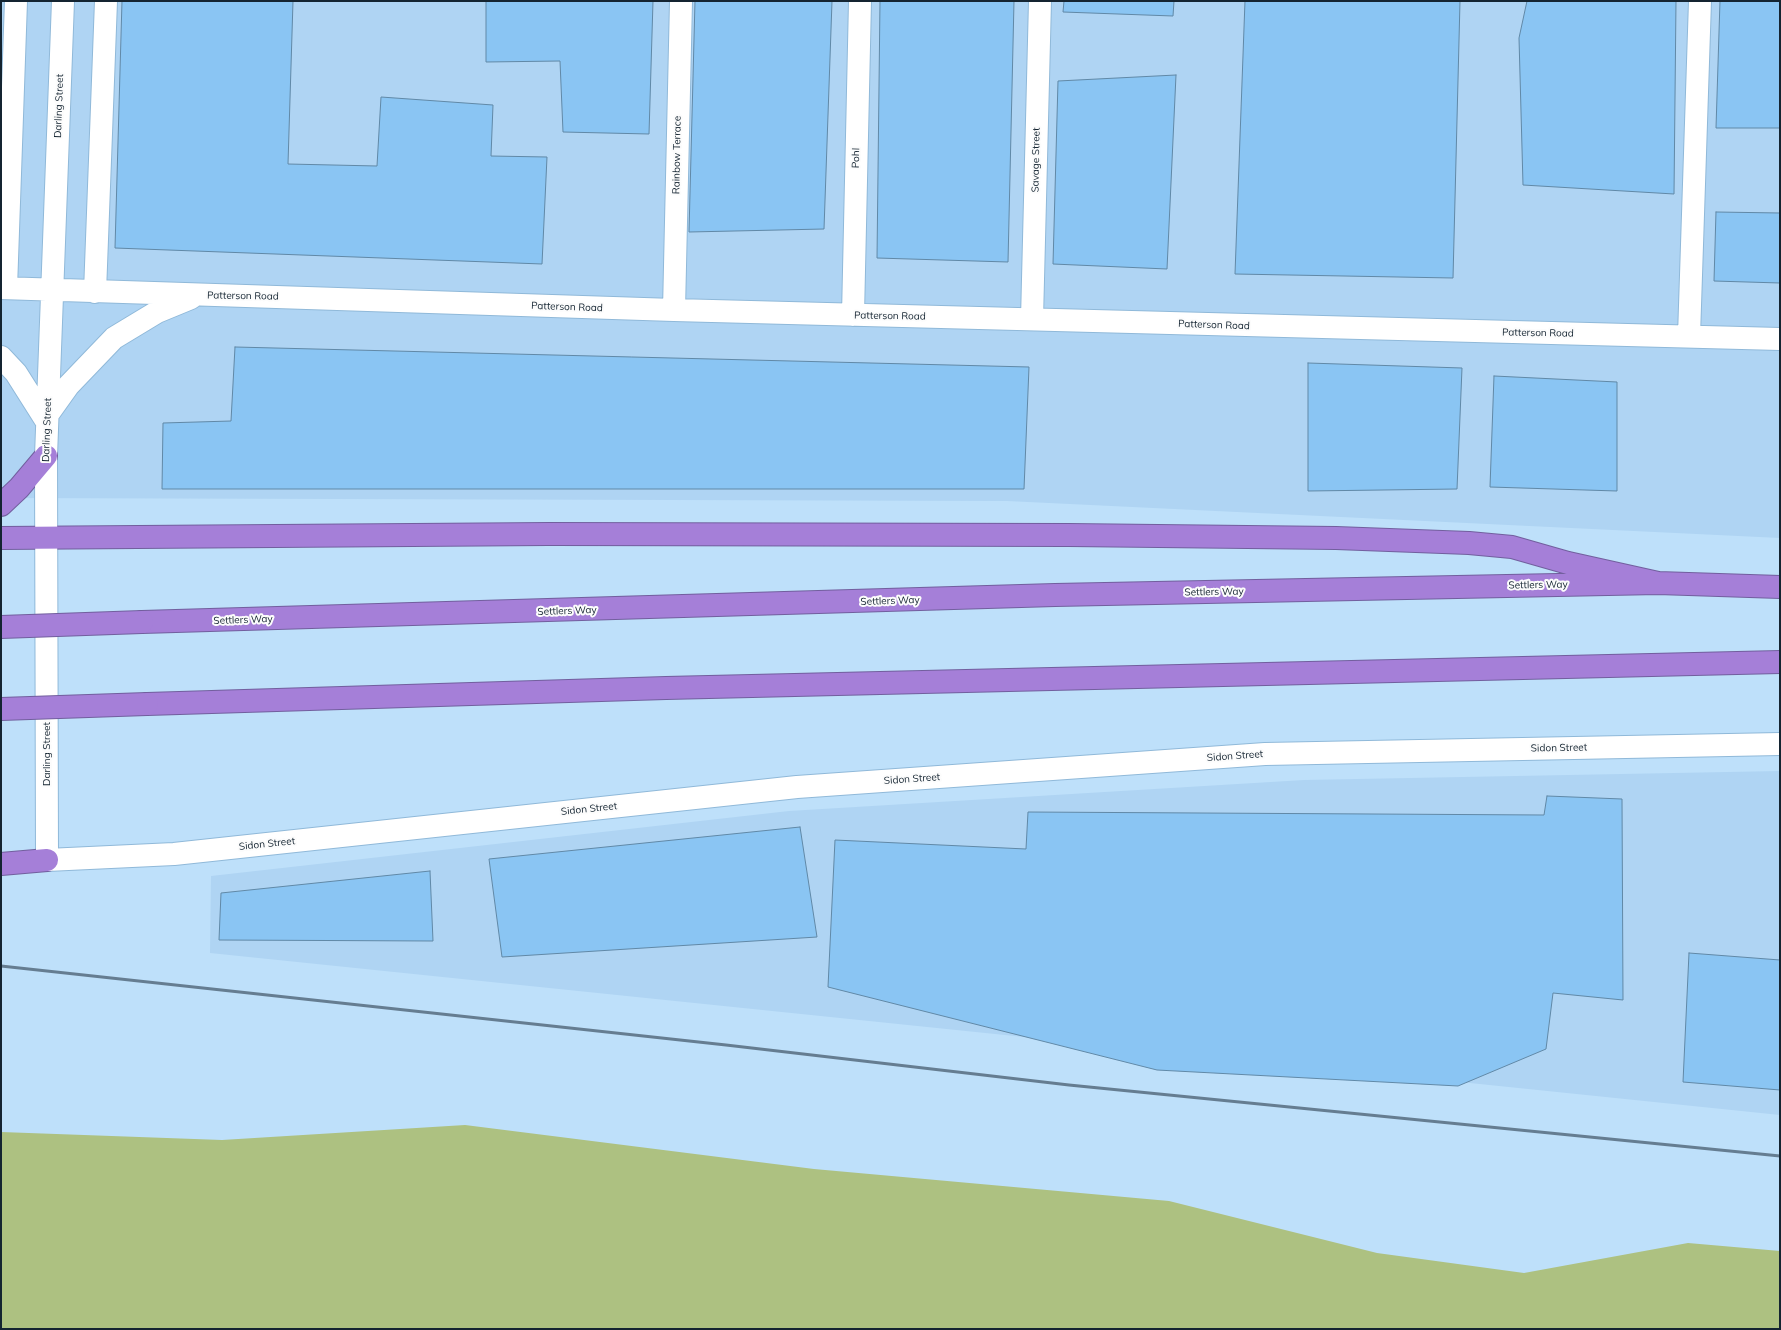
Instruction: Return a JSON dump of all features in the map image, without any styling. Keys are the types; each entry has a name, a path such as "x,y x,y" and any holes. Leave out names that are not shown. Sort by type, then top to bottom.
{"highway":[{"path":"1,505 20,488 46,456"},
{"path":"1,538 549,534 1069,535 1344,538 1469,543 1512,547 1568,563 1658,583"},
{"name":"Settlers Way","path":"1,627 1055,595 1658,583 1780,587"},
{"path":"1,709 666,688 1780,662"},
{"path":"1,864 47,860"}],"street":[{"path":"4,288 16,1"},
{"name":"Darling Street","path":"47,860 46,456 62,1"},
{"path":"95,292 106,1"},
{"name":"Rainbow Terrace","path":"674,310 681,1"},
{"name":"Pohl","path":"853,315 860,1"},
{"name":"Savage Street","path":"1032,319 1040,1"},
{"path":"1689,336 1700,1"},
{"name":"Patterson Road","path":"4,288 674,310 1780,339"},
{"path":"1,357 16,373 47,418 68,386 114,338 157,312 197,295"},
{"name":"Sidon Street","path":"47,860 174,854 797,787 1265,754 1780,744"}],"shaded area":[{"path":"1,1 1780,1 1780,538 1007,501 1,498"},
{"path":"1780,771 1780,1115 210,953 211,876 789,811 1304,780"},
{"path":"465,1125 814,1169 1169,1201 1377,1253 1524,1273 1688,1243 1780,1251 1780,1329 1,1329 1,1132 222,1140"}],"building":[{"path":"122,1 293,1 288,164 377,166 381,97 493,105 491,156 547,157 542,264 115,248"},
{"path":"486,1 653,1 649,134 563,132 560,61 486,62"},
{"path":"695,1 832,1 824,229 689,232"},
{"path":"880,1 1014,1 1008,262 877,258"},
{"path":"1064,1 1174,1 1173,16 1063,12"},
{"path":"1245,1 1460,1 1453,278 1235,274"},
{"path":"1527,1 1676,1 1674,194 1523,185 1519,38"},
{"path":"1720,1 1780,1 1780,128 1716,128"},
{"path":"1176,75 1167,269 1053,264 1058,81"},
{"path":"1716,212 1780,213 1780,283 1714,281"},
{"path":"235,347 1029,367 1024,489 162,489 163,423 231,421"},
{"path":"1308,363 1462,368 1457,489 1308,491"},
{"path":"1494,376 1617,382 1617,491 1490,487"},
{"path":"1547,796 1622,799 1623,1000 1553,993 1546,1049 1458,1086 1157,1070 828,987 835,840 1026,849 1028,812 1544,815"},
{"path":"800,827 817,937 502,957 489,859"},
{"path":"430,871 433,941 219,940 221,893"},
{"path":"1689,953 1780,960 1780,1090 1683,1082"}],"railway":[{"path":"1,966 726,1045 1069,1085 1780,1156"}]}
